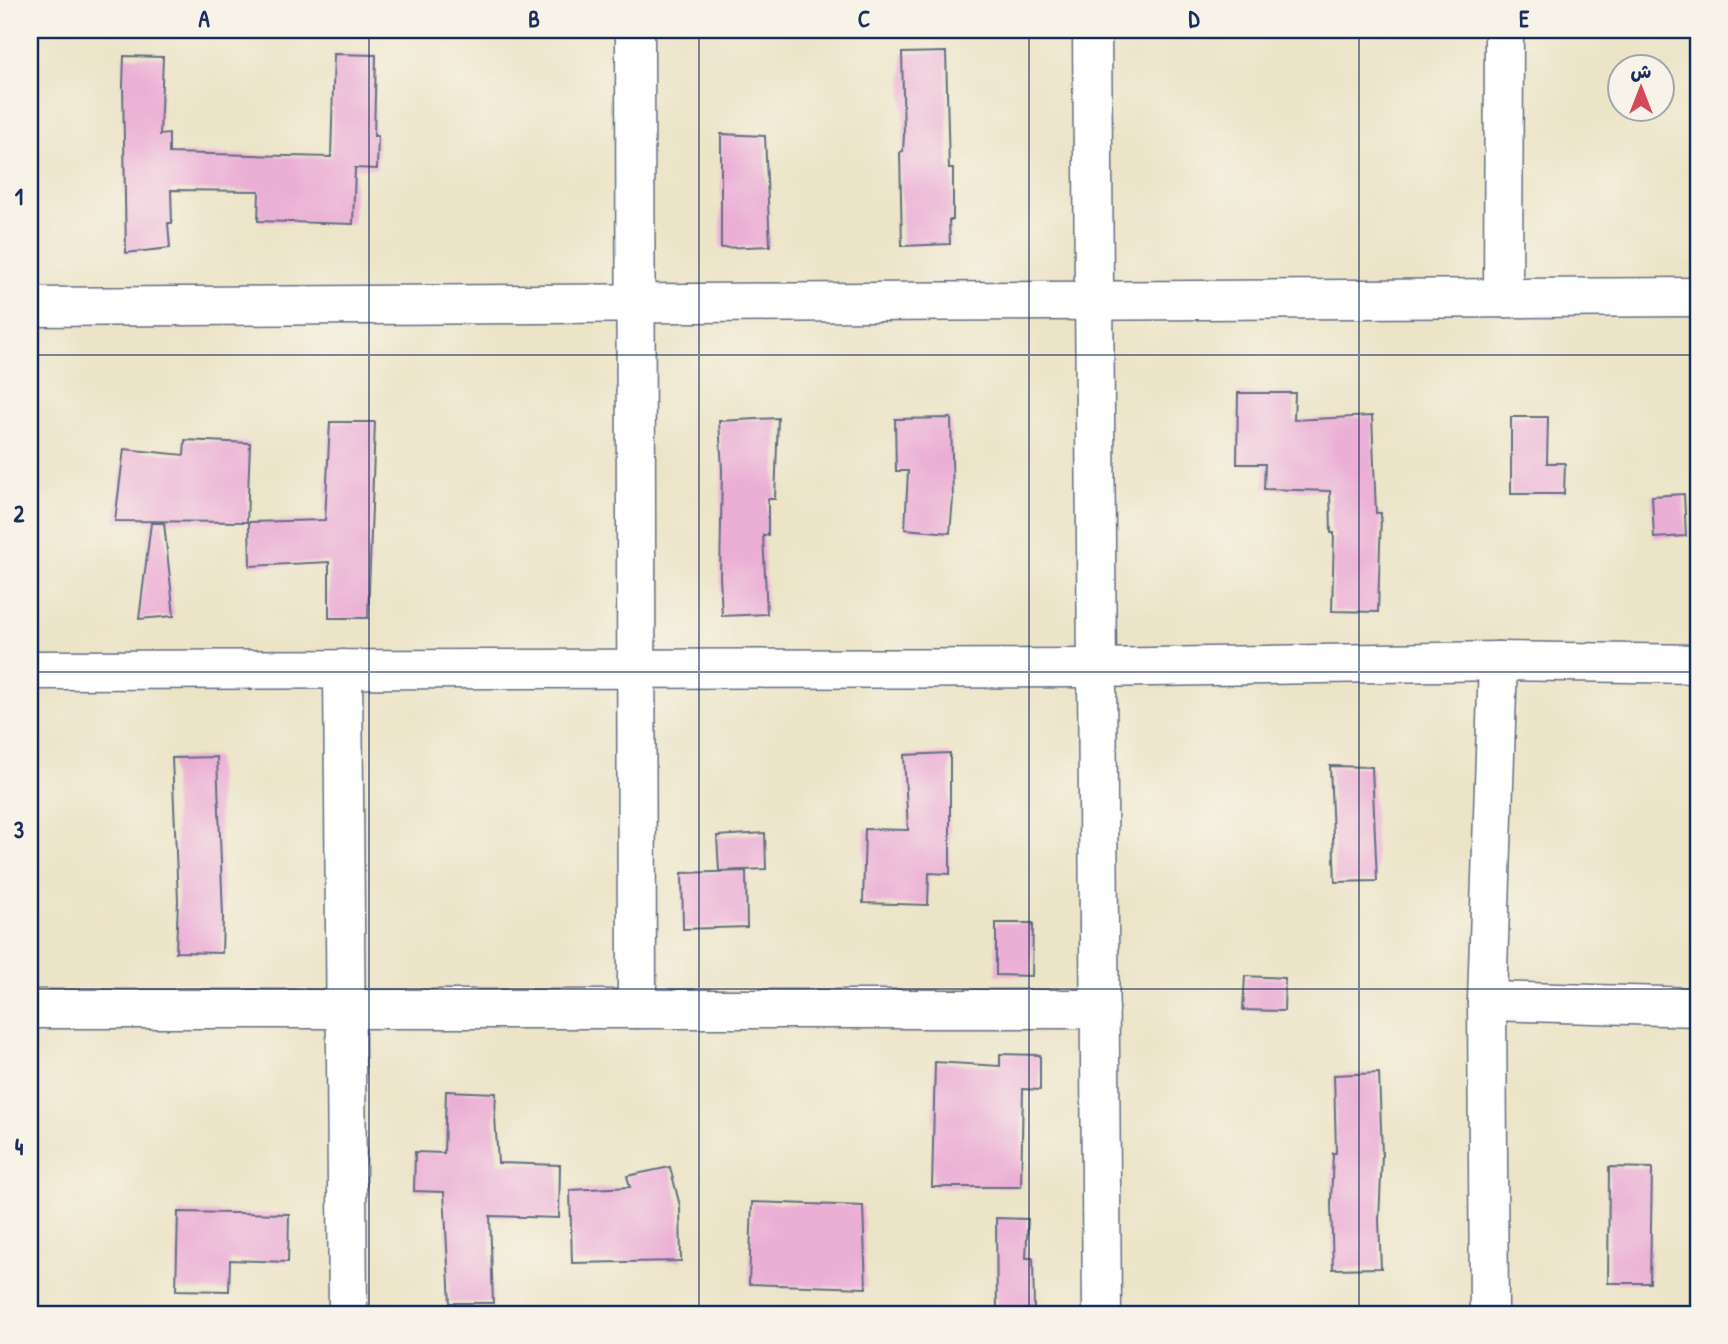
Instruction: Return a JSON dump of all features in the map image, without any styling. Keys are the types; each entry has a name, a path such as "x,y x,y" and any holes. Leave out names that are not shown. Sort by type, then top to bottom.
{"street":[{"path":"635,30 637,1009"},
{"path":"1092,30 1102,1314"},
{"path":"1503,298 1504,30"},
{"path":"30,307 1698,297"},
{"path":"1489,1314 1487,1001 1498,661"},
{"path":"30,670 1097,668 1498,661 1698,664"},
{"path":"343,669 348,1314"},
{"path":"1487,1001 1698,1007"},
{"path":"30,1009 1100,1009"}],"building":[{"path":"946,52 949,169 953,169 950,244 902,246 902,53"},
{"path":"334,54 376,55 374,136 378,136 377,169 355,168 353,224 258,221 259,191 171,190 172,223 168,223 170,248 126,253 124,56 163,57 160,135 169,134 169,153 331,157"},
{"path":"721,134 765,136 770,246 721,248"},
{"path":"1238,393 1295,393 1294,420 1372,416 1376,513 1381,513 1378,612 1332,611 1334,533 1331,533 1330,491 1264,489 1265,464 1237,464"},
{"path":"1511,417 1548,417 1547,463 1565,463 1564,494 1511,494"},
{"path":"778,418 775,499 768,499 768,535 763,535 767,614 722,616 722,470 719,421"},
{"path":"951,418 953,499 950,533 905,529 908,471 896,471 895,419"},
{"path":"330,422 375,422 368,618 329,618 329,562 250,566 249,522 325,520"},
{"path":"185,440 250,443 247,522 115,521 124,449 184,455"},
{"path":"1684,494 1686,536 1654,538 1652,496"},
{"path":"151,523 164,523 174,616 139,619"},
{"path":"950,753 950,874 929,873 928,905 863,903 865,829 908,830 904,755"},
{"path":"217,757 222,953 176,952 178,900 172,758"},
{"path":"1330,766 1372,767 1377,881 1335,882"},
{"path":"765,833 766,869 719,871 717,836"},
{"path":"746,871 747,927 683,929 682,873"},
{"path":"996,923 1033,923 1032,976 996,975"},
{"path":"1245,976 1285,978 1284,1011 1243,1010"},
{"path":"1000,1054 1040,1055 1040,1090 1023,1089 1021,1187 932,1187 935,1062 1000,1066"},
{"path":"1379,1073 1382,1154 1379,1221 1381,1268 1333,1269 1331,1203 1333,1153 1336,1153 1334,1075"},
{"path":"446,1091 496,1093 498,1163 560,1165 559,1218 490,1216 493,1303 450,1303 444,1192 414,1191 415,1152 444,1153"},
{"path":"670,1167 680,1206 681,1261 572,1263 570,1190 630,1187 627,1176"},
{"path":"1609,1167 1652,1168 1650,1283 1608,1283"},
{"path":"752,1202 863,1206 866,1288 749,1284"},
{"path":"178,1212 289,1214 288,1262 230,1260 229,1291 176,1290"},
{"path":"996,1218 1028,1219 1026,1258 1033,1258 1034,1309 1024,1310 1023,1314 997,1314"}]}
